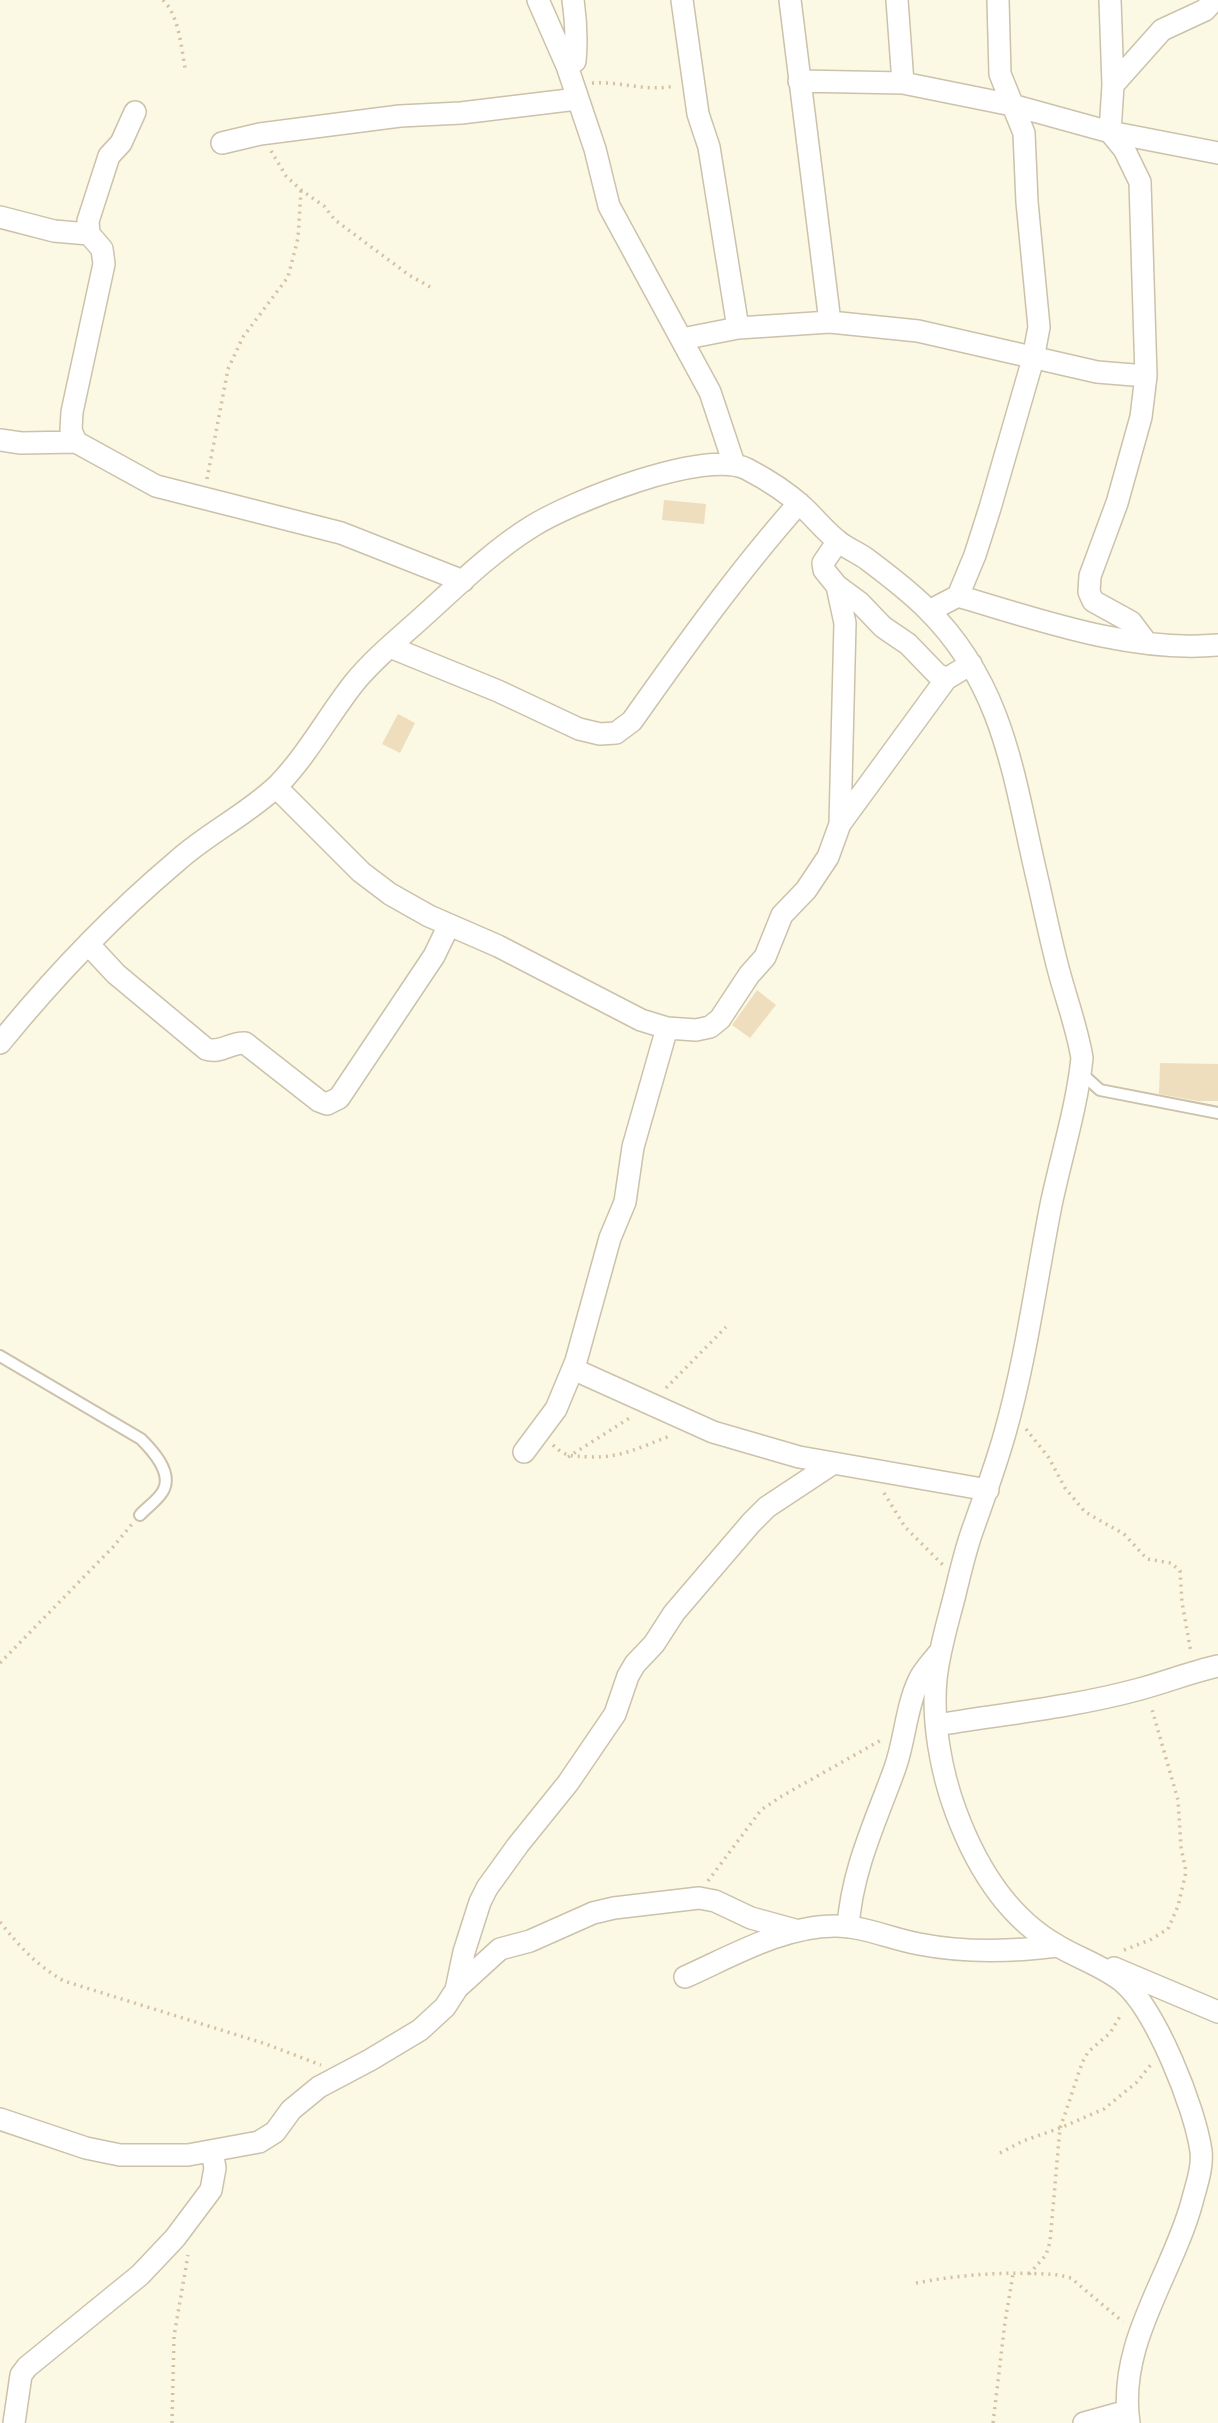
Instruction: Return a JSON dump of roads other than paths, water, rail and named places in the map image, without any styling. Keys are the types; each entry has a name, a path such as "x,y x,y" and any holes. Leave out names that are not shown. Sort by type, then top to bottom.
{"street":[{"path":"538,0 595,149 609,206 710,392 734,464"},
{"path":"572,84 577,24 573,0"},
{"path":"682,0 692,79 698,114 709,147 738,328"},
{"path":"790,0 830,322"},
{"path":"897,0 903,83"},
{"path":"929,611 958,596 975,555 1033,359 1039,327 1027,202 1024,133 1000,74 998,0"},
{"path":"1110,0 1113,85 1110,132 1124,149 1140,182 1146,376 1141,417 1116,503 1090,576 1089,592 1093,601 1131,622 1146,642"},
{"path":"1113,85 1162,30 1205,10 1214,0"},
{"path":"799,81 903,83 1012,105 1110,132 1218,153"},
{"path":"222,143 260,134 400,116 461,113 572,84"},
{"path":"76,442 71,430 72,412 104,264 102,249 89,234 88,221 109,156 121,143 135,112"},
{"path":"0,217 54,231 89,234"},
{"path":"682,339 738,328 830,322 918,331 1097,372 1146,376"},
{"path":"0,440 21,443 76,442 156,486 341,533 463,581"},
{"path":"0,1043 89,945 176,861 276,787 300,761 370,665 463,581 526,530 550,516 618,488 690,468 715,464 734,464 748,469 799,503 838,541 865,557 929,611 971,664 997,714 1013,766 1059,971 1077,1026 1082,1058 1018,1381 988,1490 973,1527 939,1652 935,1683 937,1725 943,1766 955,1810 988,1880 1011,1910 1056,1946 1218,2012"},
{"path":"390,647 498,691 579,729 600,734 616,733 632,721 709,612 799,503"},
{"path":"838,541 823,563 824,570 836,586 860,603 883,627 908,644 937,674 946,679"},
{"path":"836,586 845,623 840,824"},
{"path":"958,596 1094,634 1194,647 1218,645"},
{"path":"276,787 361,872 390,894 641,1020 667,1028 696,1030 710,1027 720,1019 749,975 765,957 782,915 806,890 828,857 840,824 946,679 971,664"},
{"path":"89,945 126,982 206,1049 211,1051 245,1043 319,1101 327,1104 337,1100 357,1071 434,956 449,925"},
{"path":"524,1452 556,1409 573,1369 610,1238 625,1202 633,1147 667,1028"},
{"path":"573,1369 713,1432 787,1454 988,1490"},
{"path":"456,1990 477,1911 487,1888 568,1783 615,1714 635,1664 751,1523 767,1507 832,1464"},
{"path":"848,1927 851,1898 859,1865 876,1812 896,1766 919,1679 939,1652"},
{"path":"937,1725 1068,1704 1146,1687 1218,1666"},
{"path":"0,2119 86,2148 120,2155 188,2155 258,2142 275,2132 303,2098 420,2030 445,2007 456,1990 500,1949 530,1941 593,1913 688,1898 715,1901 751,1918 795,1930"},
{"path":"685,1977 795,1930 820,1927 848,1927 922,1944 979,1951 1020,1951 1056,1946"},
{"path":"1084,2423 1128,2417 1129,2374 1139,2333 1178,2244 1190,2210 1202,2158 1193,2116 1164,2046 1134,1993 1095,1964"},
{"path":"14,2423 21,2375 27,2367 139,2275 175,2238 211,2190 215,2168 212,2151"}],"lane":[{"path":"1080,1072 1100,1090 1218,1113"},
{"path":"0,1356 141,1439 151,1449 166,1476 165,1484 162,1493 140,1515"}]}
